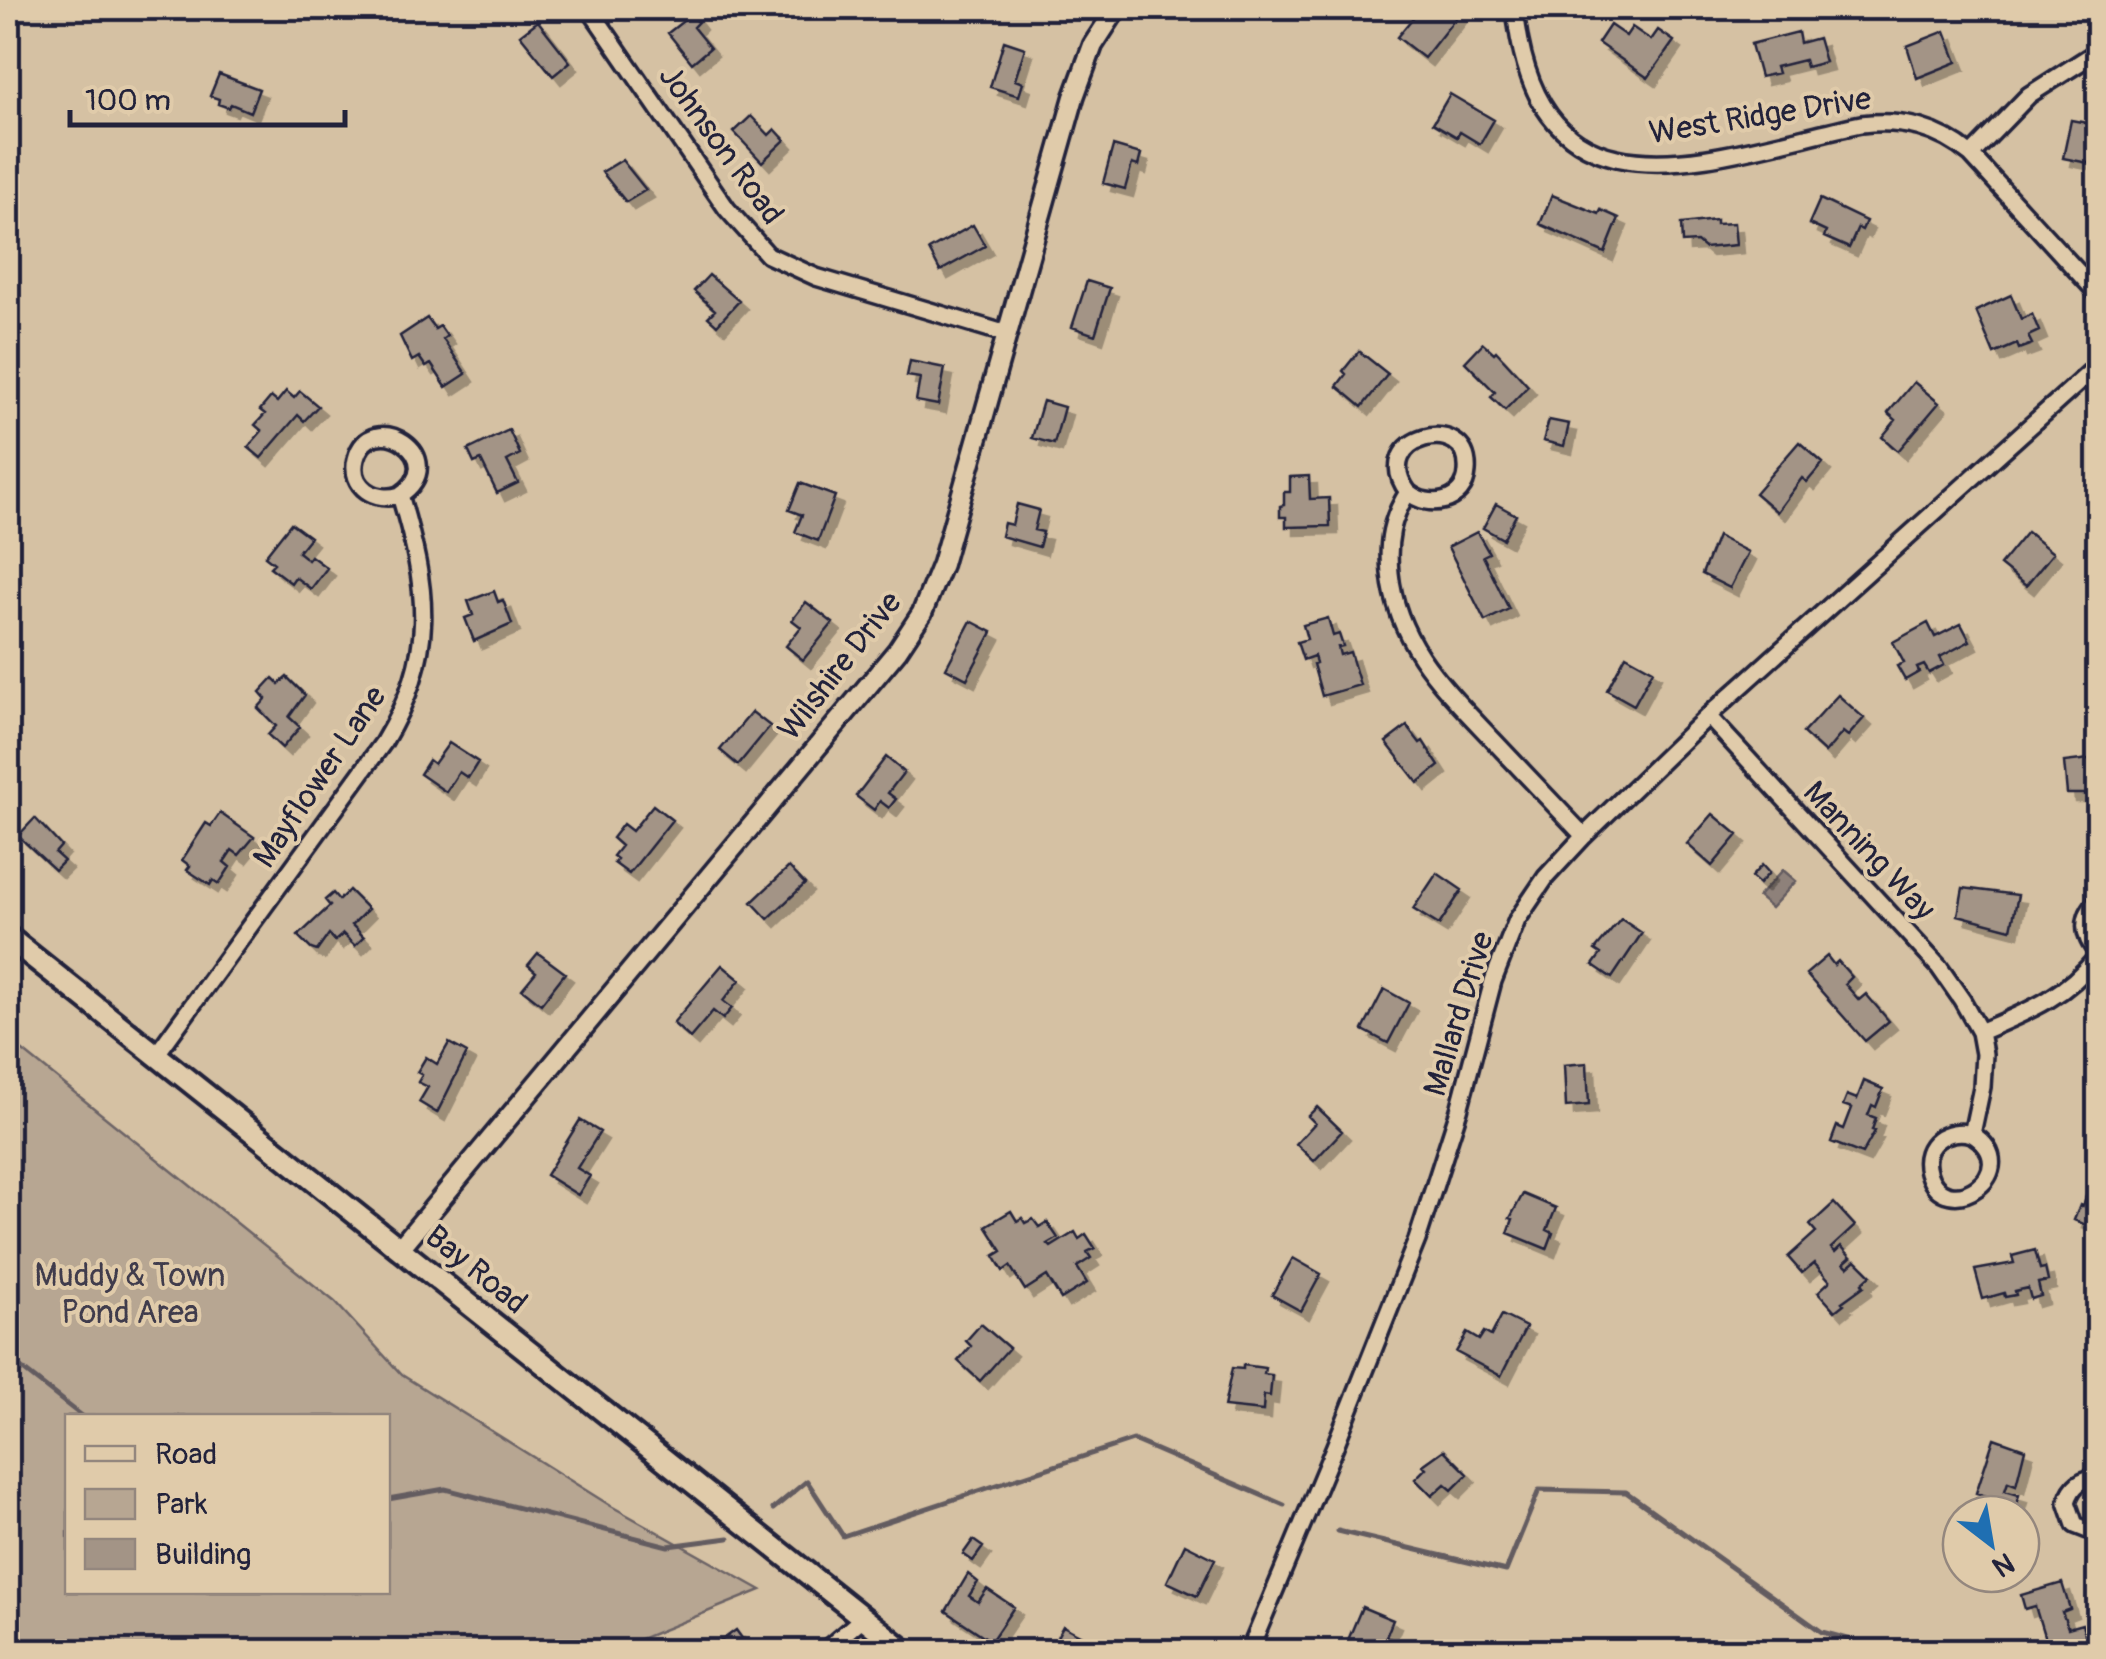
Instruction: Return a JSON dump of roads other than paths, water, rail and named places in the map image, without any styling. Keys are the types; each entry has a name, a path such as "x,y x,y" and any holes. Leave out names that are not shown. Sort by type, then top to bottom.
{"main road":[{"name":"Bay Road","path":"8,937 906,1652"}],"street":[{"name":"Johnson Road","path":"589,8 727,209 768,255 816,277 1007,334"},
{"name":"Wilshire Drive","path":"400,1248 897,651 922,613 938,576 1074,98 1093,45 1117,8"},
{"name":"West Ridge Drive","path":"1515,8 1522,59 1540,100 1581,142 1612,157 1643,164 1688,162 1861,124 1921,126 1971,154 2098,294"},
{"path":"1971,154 2029,95 2098,51"},
{"name":"Mallard Drive","path":"1248,1652 1417,1240 1459,1110 1493,980 1517,920 1546,877 1584,836 1708,716 2098,364"},
{"path":"1435,435 1459,446 1468,471 1456,494 1432,503 1408,492 1400,468 1402,455 1410,444 1435,435"},
{"path":"394,436 414,451 416,476 410,488 400,495 381,498 360,485 355,461 369,440 394,436"},
{"path":"1408,492 1392,522 1389,557 1394,598 1415,652 1584,836"},
{"name":"Mayflower Lane","path":"156,1055 383,743 410,695 422,646 422,590 400,495"},
{"name":"Manning Way","path":"1708,716 1940,967 1980,1032 1984,1071 1972,1134"},
{"path":"1980,1032 2051,1001 2080,978 2098,954 2089,942 2085,925 2098,900"},
{"path":"1948,1133 1972,1134 1988,1150 1991,1168 1987,1178 1970,1193 1946,1193 1929,1175 1930,1150 1948,1133"},
{"path":"2098,1478 2074,1486 2067,1502 2075,1525 2098,1534"},
{"path":"823,1652 864,1618"}],"waterway":[{"path":"8,1358 79,1414"},
{"path":"773,1509 807,1481 843,1536 1133,1440 1284,1505"},
{"path":"390,1499 445,1489 668,1546 729,1538"},
{"path":"1338,1531 1506,1571 1539,1490 1626,1492 1822,1632 1896,1652"}],"park label":[{"name":"Muddy & Town Pond Area","path":"130,1294"}]}
